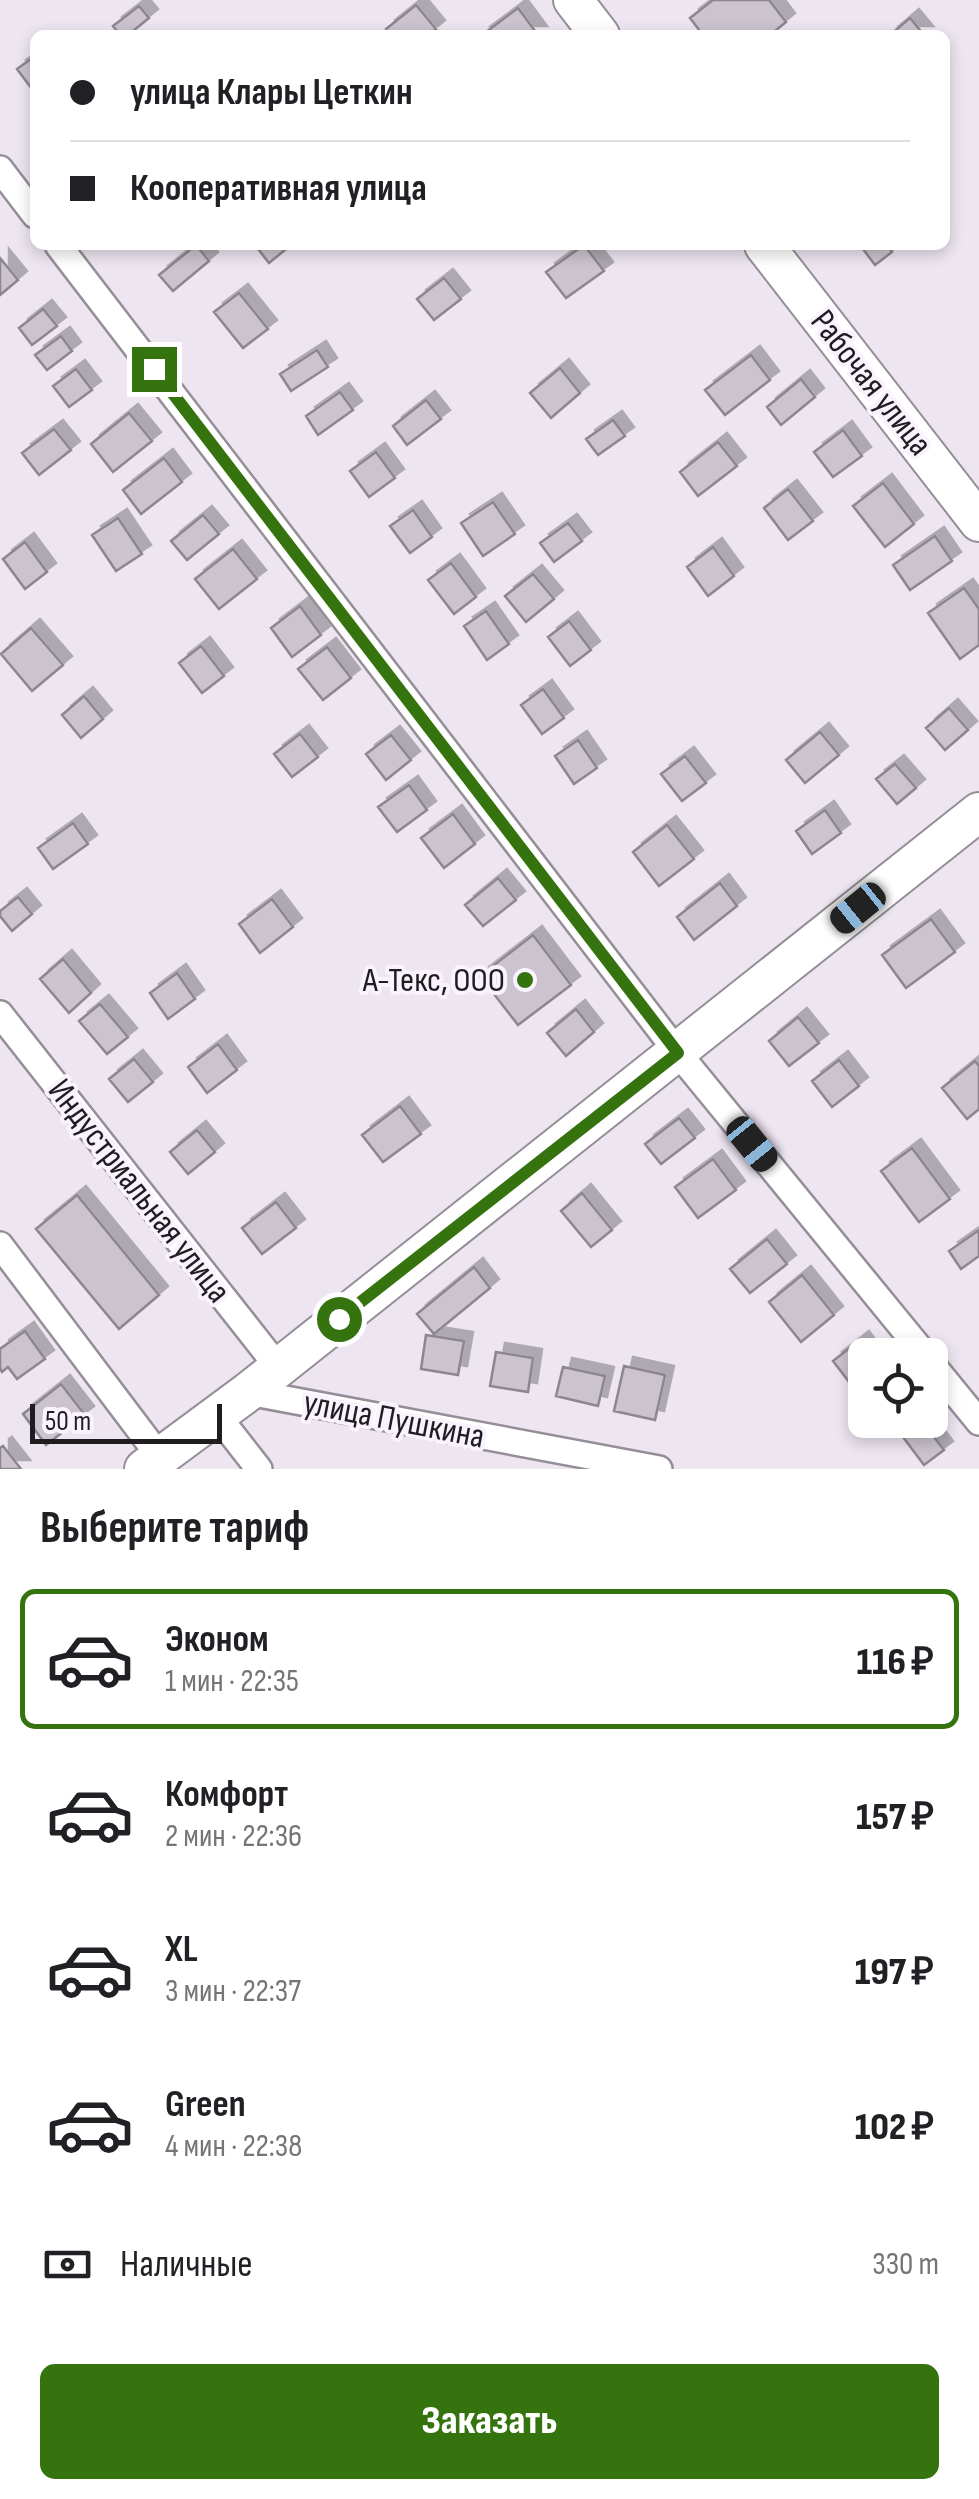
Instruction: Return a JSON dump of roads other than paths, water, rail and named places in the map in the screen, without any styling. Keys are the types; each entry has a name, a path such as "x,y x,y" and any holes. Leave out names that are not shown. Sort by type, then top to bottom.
{"street":[{"path":"572,0 596,30"},
{"path":"0,169 30,208"},
{"path":"62,250 678,1053 910,1338"},
{"name":"Рабочая улица","path":"768,250 979,522"},
{"path":"0,1245 152,1463 248,1392 979,812"},
{"name":"Индустриальная улица","path":"0,1014 278,1367"},
{"path":"948,1384 979,1422"},
{"name":"улица Пушкина","path":"248,1392 659,1469"},
{"path":"216,1414 259,1469"}],"place":[{"name":"А-Текс, ООО","path":"525,980"}]}
